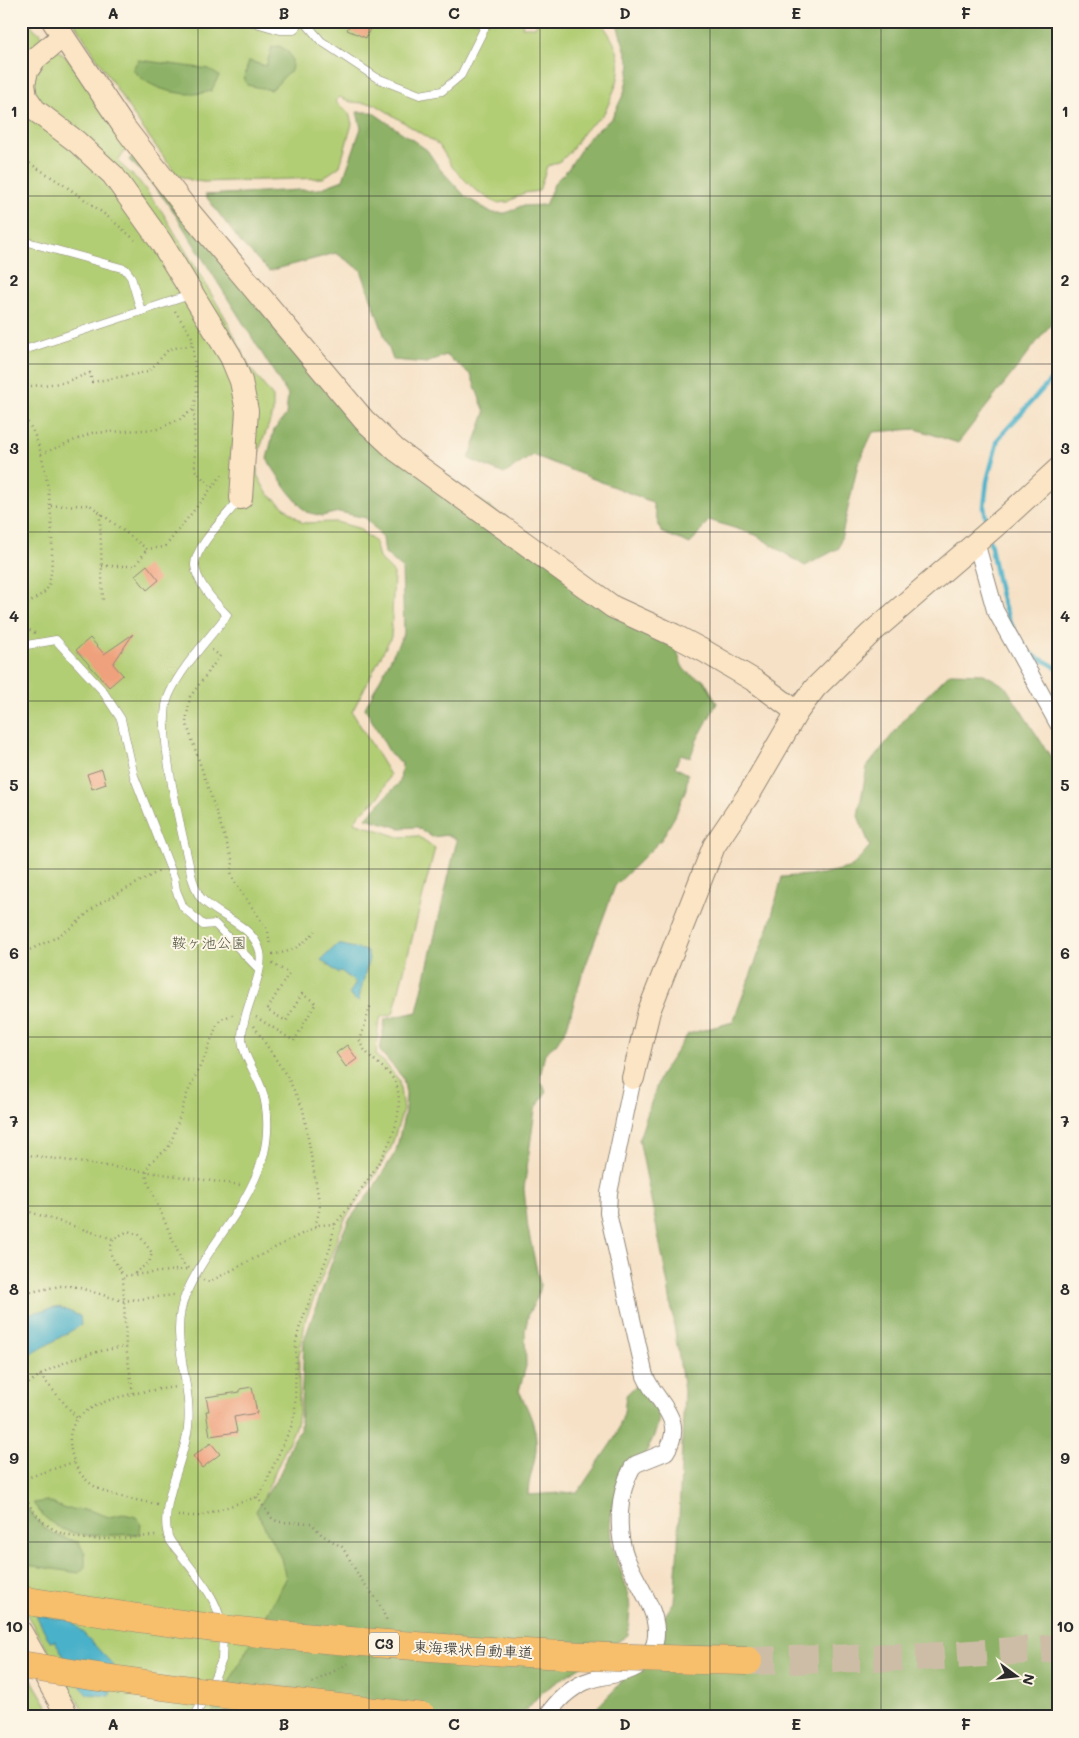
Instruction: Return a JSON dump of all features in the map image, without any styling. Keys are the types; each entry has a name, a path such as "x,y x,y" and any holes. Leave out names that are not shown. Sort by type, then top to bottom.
{"highway":[{"name":"東海環状自動車道","path":"21,1600 267,1634 447,1649 640,1659 748,1661"},
{"path":"21,1666 135,1684 257,1700 423,1717"}],"street":[{"path":"241,498 247,411 241,381 231,357 191,295 161,242 113,175 77,142 35,110 26,96 24,84 27,71 58,29 124,127 187,209 364,420 396,450 613,608 674,635 706,652 755,681 797,712"},
{"path":"546,1717 560,1699 586,1681 633,1670 644,1662 652,1652 655,1635 652,1611 626,1558 622,1544 621,1502 632,1468 636,1464 666,1452 674,1437 675,1428 669,1413 645,1376 608,1213 609,1193 648,1011 714,846 751,791 797,712 815,688 870,634 1058,469"},
{"path":"984,535 995,610 1058,724"},
{"path":"21,1632 68,1717"}],"lane":[{"path":"249,21 288,32 294,30 300,21"},
{"path":"304,21 321,41 369,73 420,95 442,91 461,75 488,21"},
{"path":"31,242 125,269 131,276 140,312"},
{"path":"21,351 191,295"},
{"path":"194,1717 213,1683 222,1660 224,1643 220,1616 206,1589 168,1536 168,1506 188,1429 188,1385 178,1343 180,1318 185,1297 250,1186 262,1159 266,1133 266,1108 262,1089 249,1065 242,1038 244,1016 259,969 260,955 254,939 200,897 192,878 165,742 164,716 168,696 227,615 216,604 195,566 197,552 241,498"},
{"path":"21,646 56,640 102,690 121,719 134,776 183,907 203,925 215,924 259,969"}],"path":[{"path":"21,158 73,189 106,214 139,244"},
{"path":"170,302 192,338 197,393 194,409 196,470 212,488"},
{"path":"21,387 62,383 90,373 92,382 142,373 152,368 169,349 192,345"},
{"path":"41,454 92,433 158,429 180,420 194,409"},
{"path":"21,415 31,424 35,432 51,506 50,585 46,591 21,609"},
{"path":"102,566 135,566 147,549 165,546 224,472"},
{"path":"51,506 90,505 147,549"},
{"path":"102,514 100,518 104,602"},
{"path":"205,644 220,656 190,697 186,722 233,862 231,872 233,879 268,932 269,949 260,955"},
{"path":"21,954 72,927 98,905 169,866"},
{"path":"260,955 290,951 305,942 315,931"},
{"path":"123,1276 190,1269 183,1264 147,1180 146,1172 152,1161 168,1149 171,1143 187,1094 221,1019 228,1015 244,1016 294,1040 316,1003 302,994 286,1021 267,1010 289,973 260,955"},
{"path":"168,1516 200,1516 257,1497 262,1491 291,1427 295,1412 296,1342 330,1250 336,1224 345,1214 391,1141 399,1108 396,1082 383,1066 362,1047 360,1041 371,1004"},
{"path":"244,1016 254,1026 288,1078 303,1109 320,1207 315,1228"},
{"path":"21,1154 250,1186"},
{"path":"21,1208 113,1240"},
{"path":"195,1279 209,1282 315,1228 336,1224"},
{"path":"133,1393 126,1347 123,1276 111,1258 110,1248 113,1240 124,1232 134,1232 150,1248 152,1253 149,1263 135,1272 135,1275"},
{"path":"21,1294 60,1286 73,1286 123,1301 180,1295 185,1297"},
{"path":"21,1390 40,1375 90,1352 126,1347"},
{"path":"40,1375 77,1418"},
{"path":"168,1506 100,1491 87,1481 74,1462 70,1436 77,1418 86,1411 133,1393 188,1385"},
{"path":"21,1480 74,1462"},
{"path":"21,1489 28,1504 39,1518 57,1533 81,1538 168,1536"},
{"path":"257,1497 272,1518 278,1522 311,1523 328,1539 342,1547 378,1601 386,1619 384,1626"},
{"path":"308,1686 355,1659"}],"green space":[{"name":"鞍ヶ池公園","path":"21,21 26,21 72,63 128,146 118,162 139,181 163,213 225,317 250,368 273,397 273,413 257,456 257,475 267,493 303,523 336,522 358,528 375,542 379,558 394,573 391,637 352,712 390,775 379,797 354,822 399,837 418,836 435,848 393,1014 381,1017 378,1027 376,1056 384,1062 399,1080 403,1110 391,1148 370,1184 345,1219 306,1318 299,1356 299,1414 294,1430 264,1497 274,1515 321,1717 87,1717 21,1605"},
{"path":"73,21 523,21 522,27 535,27 538,21 600,21 616,48 619,75 604,113 584,131 572,150 564,158 547,166 539,191 524,193 508,202 496,203 474,189 453,168 439,145 375,104 351,102 340,97 335,101 349,113 352,124 340,166 323,178 203,182 177,175 136,119"},
{"path":"616,21 1058,21 1058,315 958,443 916,429 873,432 858,464 839,548 805,566 756,535 709,520 690,544 661,532 652,502 533,455 504,474 469,459 485,413 471,375 446,355 427,363 393,360 361,270 336,253 269,271 241,243 205,195 319,189 343,180 361,128 357,112 372,112 427,150 440,169 466,197 493,213 506,213 521,206 545,205 555,182 568,169 588,138 612,118 624,93 630,65"},
{"path":"279,46 291,56 291,71 271,90 247,85 244,77 249,61 266,66 272,47"},
{"path":"138,60 209,69 219,76 211,91 191,94 168,91 139,76 133,69"},
{"path":"135,153 331,389 676,646 684,668 691,675 704,680 717,703 697,740 690,758 681,754 675,767 688,774 686,789 675,816 661,840 615,886 581,978 567,1027 556,1044 545,1053 540,1078 546,1092 535,1110 524,1189 528,1229 540,1285 537,1298 529,1313 525,1331 526,1366 519,1391 532,1419 536,1442 528,1495 578,1492 616,1436 624,1413 626,1395 642,1380 655,1403 658,1411 658,1421 650,1445 643,1458 614,1501 611,1516 610,1530 614,1552 629,1600 628,1635 542,1692 520,1717 210,1717 286,1579 281,1558 256,1511 281,1472 291,1444 300,1430 304,1341 340,1239 349,1220 374,1187 396,1151 405,1112 406,1094 403,1078 380,1051 385,1019 417,1012 457,840 448,835 432,837 417,827 400,828 366,818 400,782 402,763 391,755 365,708 404,633 402,568 385,553 383,538 366,518 339,512 322,516 306,512 288,491 267,459 274,430 286,415 288,395 170,206 142,172 129,160"},
{"path":"950,673 984,674 1005,686 1058,768 1058,1717 588,1717 618,1686 674,1602 684,1391 668,1285 639,1139 660,1076 688,1034 733,1022 770,923 782,877 822,874 852,867 870,846 858,816 867,767 911,711"},
{"path":"21,1500 45,1528 58,1536 78,1542 85,1553 85,1567 79,1573 21,1564"},
{"path":"47,1501 65,1509 89,1510 109,1517 124,1514 136,1517 141,1523 140,1534 94,1535 68,1531 55,1525 33,1503"},
{"path":"21,1662 54,1717 21,1717"}],"water":[{"path":"338,944 367,951 369,958 358,1002 349,994 356,983 341,971 338,973 321,960"},
{"path":"59,1307 80,1316 81,1325 30,1355 21,1352 21,1315"},
{"path":"36,1615 72,1621 114,1666 110,1696 86,1694 55,1641 50,1642"}],"building":[{"path":"351,21 373,21 366,38 347,30"},
{"path":"147,565 159,580 147,590 135,575"},
{"path":"133,634 113,664 123,675 109,687 76,650 90,638 104,654"},
{"path":"102,769 106,784 92,789 87,774"},
{"path":"347,1045 357,1059 346,1067 336,1053"},
{"path":"252,1387 257,1413 234,1417 237,1432 210,1436 206,1411 209,1411 206,1397 240,1392 240,1389"},
{"path":"211,1443 220,1454 202,1468 193,1456"}],"waterway":[{"path":"987,523 984,507 987,481 998,439 1058,372"},
{"path":"990,541 1002,599 1012,626 1028,651 1058,670"}],"tunnel":[{"path":"748,1661 941,1656 1058,1648"}]}
